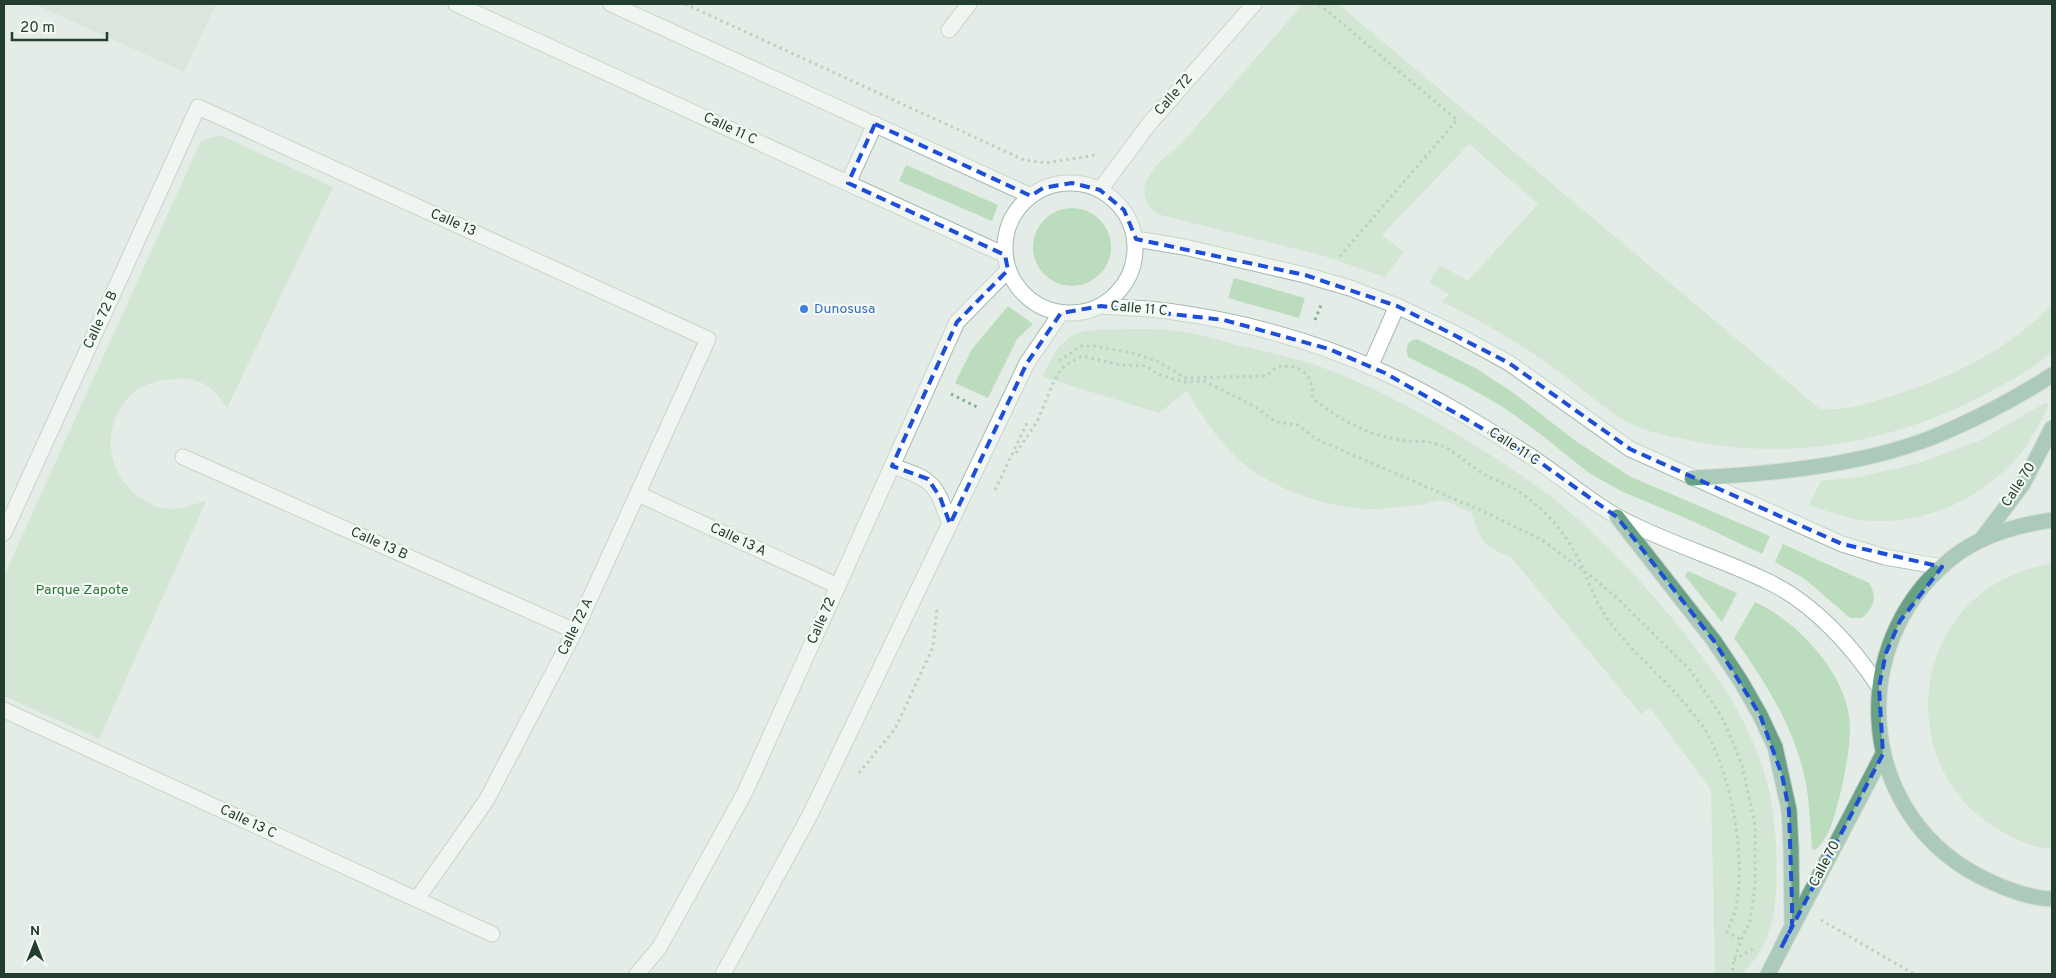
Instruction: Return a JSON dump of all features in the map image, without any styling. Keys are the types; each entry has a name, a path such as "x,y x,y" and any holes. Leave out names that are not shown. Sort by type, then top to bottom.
{"main road":[{"name":"Calle 11 C","path":"456,4 1005,255"},
{"path":"611,4 1031,196"},
{"path":"949,30 969,4"},
{"name":"Calle 72","path":"1100,190 1149,124 1254,4"},
{"name":"Calle 13","path":"198,108 708,339"},
{"name":"Calle 72 B","path":"4,533 198,108"},
{"path":"848,183 874,124"},
{"path":"1072,183 1100,190 1114,198 1124,210 1131,224 1136,239 1136,255 1132,270 1125,285 1114,297 1101,306 1088,312 1061,313 1047,310 1023,294 1008,270 1005,255 1005,238 1010,222 1019,207 1043,188 1072,183"},
{"path":"1136,239 1221,255 1330,282 1398,306 1456,334 1509,363 1630,449 1842,544 1885,557 1942,567"},
{"name":"Calle 72","path":"637,974 659,948 745,792 958,322 1008,270"},
{"name":"Calle 11 C","path":"1101,306 1166,311 1224,320 1276,333 1329,349 1429,395 1531,456 1578,492 1617,517 1773,584 1812,610 1862,660 1879,686"},
{"path":"1370,367 1398,306"},
{"path":"723,974 810,815 1027,363 1061,313"},
{"name":"Calle 72 A","path":"417,899 486,801 575,631 708,339"},
{"path":"1692,478 1749,475 1802,468 1907,446 1944,433 1987,412 2052,375"},
{"name":"Calle 70","path":"1981,540 2023,484 2052,428"},
{"name":"Calle 13 B","path":"183,457 575,631"},
{"path":"892,466 928,479 940,497 950,524"},
{"name":"Calle 13 A","path":"638,494 838,586"},
{"path":"1617,517 1714,641 1740,680 1775,746 1789,810 1791,858 1792,926 1781,948"},
{"path":"2052,520 2020,525 1981,540 1961,552 1942,567 1918,592 1900,621 1886,653 1879,686 1878,721 1883,754 1899,797 1925,835 1959,865 2000,887 2052,899"},
{"name":"Calle 13 C","path":"4,710 492,934"},
{"name":"Calle 70","path":"1768,974 1883,754"}],"path":[{"path":"685,4 1024,160 1046,163 1131,148"},
{"path":"1306,343 1341,255 1457,120 1319,4"},
{"path":"1054,364 1081,346 1093,346 1133,353 1156,361 1186,378 1266,376 1278,367 1297,367 1308,375 1312,383 1312,398 1346,422 1368,432 1400,440 1438,444 1463,458 1478,470 1516,490 1538,506 1558,527 1583,570 1604,614 1641,660 1689,709 1708,734 1730,793 1738,850 1738,881 1735,911 1727,932 1741,940"},
{"path":"975,471 1010,462 1038,422 1054,381 1061,369 1082,356 1121,365 1147,366 1158,374 1184,382 1204,381 1254,406 1276,422 1298,425 1316,439 1487,513 1542,540 1583,570 1644,623 1690,670 1720,714 1730,736 1742,766 1755,825 1754,886 1750,921 1734,960 1732,974"},
{"path":"929,384 1025,429"},
{"path":"1010,462 1029,420"},
{"path":"1802,908 1914,974"},
{"path":"1734,960 1792,926"}],"highlighted area":[{"path":"875,124 1031,196 1043,188 1072,183 1100,190 1124,210 1136,239 1305,275 1397,306 1509,363 1630,449 1842,544 1942,567 1900,621 1886,653 1879,687 1883,754 1781,948 1792,926 1789,810 1782,775 1760,715 1714,641 1617,517 1531,456 1385,373 1329,349 1224,320 1101,306 1061,313 1027,363 950,524 940,497 928,479 892,466 957,322 1008,270 1005,255 848,183"}],"shaded area":[{"path":"34,4 216,4 184,72"}],"green space":[{"path":"1303,4 1338,4 1820,409 1847,408 1865,404 1957,371 1978,361 2016,336 2052,305 2052,352 2039,363 1995,389 1959,407 1921,423 1883,434 1844,443 1804,448 1764,449 1723,446 1659,434 1629,423 1607,409 1521,345 1442,302 1449,294 1429,282 1440,265 1468,281 1538,204 1469,144 1382,235 1404,252 1385,277 1324,256 1157,214 1148,205 1145,195 1148,177 1154,168 1179,146"},
{"name":"Parque Zapote","path":"220,135 333,187 227,408 217,394 205,385 192,380 175,379 154,382 139,388 123,404 116,418 111,433 114,463 121,477 131,490 149,504 166,509 206,501 99,739 4,696 4,576 201,141"},
{"path":"906,165 998,205 992,221 899,181"},
{"path":"1064,208 1080,208 1094,214 1105,225 1111,239 1111,255 1105,269 1094,280 1080,286 1064,286 1050,280 1039,269 1033,255 1033,239 1039,225 1050,214"},
{"path":"1234,278 1305,298 1299,318 1228,298"},
{"path":"1008,306 1033,324 1017,339 988,398 955,383 972,349"},
{"path":"1135,329 1192,333 1288,357 1316,365 1378,391 1457,434 1525,478 1572,514 1626,565 1695,647 1731,699 1745,725 1767,782 1773,813 1776,846 1773,916 1763,947 1741,974 1715,974 1711,790 1650,708 1641,714 1510,556 1488,546 1480,536 1472,513 1441,500 1426,504 1377,509 1340,506 1302,496 1266,479 1237,458 1209,426 1187,391 1159,413 1043,377 1051,359 1060,347 1069,338 1078,333"},
{"path":"1417,339 1477,369 1515,394 1577,442 1631,477 1770,536 1762,554 1690,520 1623,492 1589,473 1503,407 1408,357 1409,343"},
{"path":"2045,403 2048,404 2048,407 2041,421 2029,442 2014,461 1984,488 1949,507 1911,518 1871,521 1847,517 1809,505 1821,481 1860,477 1919,463 1981,440"},
{"path":"1783,544 1869,583 1874,598 1872,606 1862,618 1850,618 1805,579 1775,562"},
{"path":"2052,563 2052,849 2030,845 2002,832 1974,812 1957,793 1943,771 1934,747 1929,722 1928,696 1932,670 1941,645 1954,622 1967,606 1999,582 2019,572"},
{"path":"1688,571 1737,593 1722,622 1685,576"},
{"path":"1755,602 1772,611 1788,623 1819,653 1841,689 1847,708 1850,727 1849,744 1840,795 1828,833 1815,850 1812,849 1806,784 1795,744 1768,689 1734,638"}],"place":[{"name":"Dunosusa","path":"804,309"}]}
